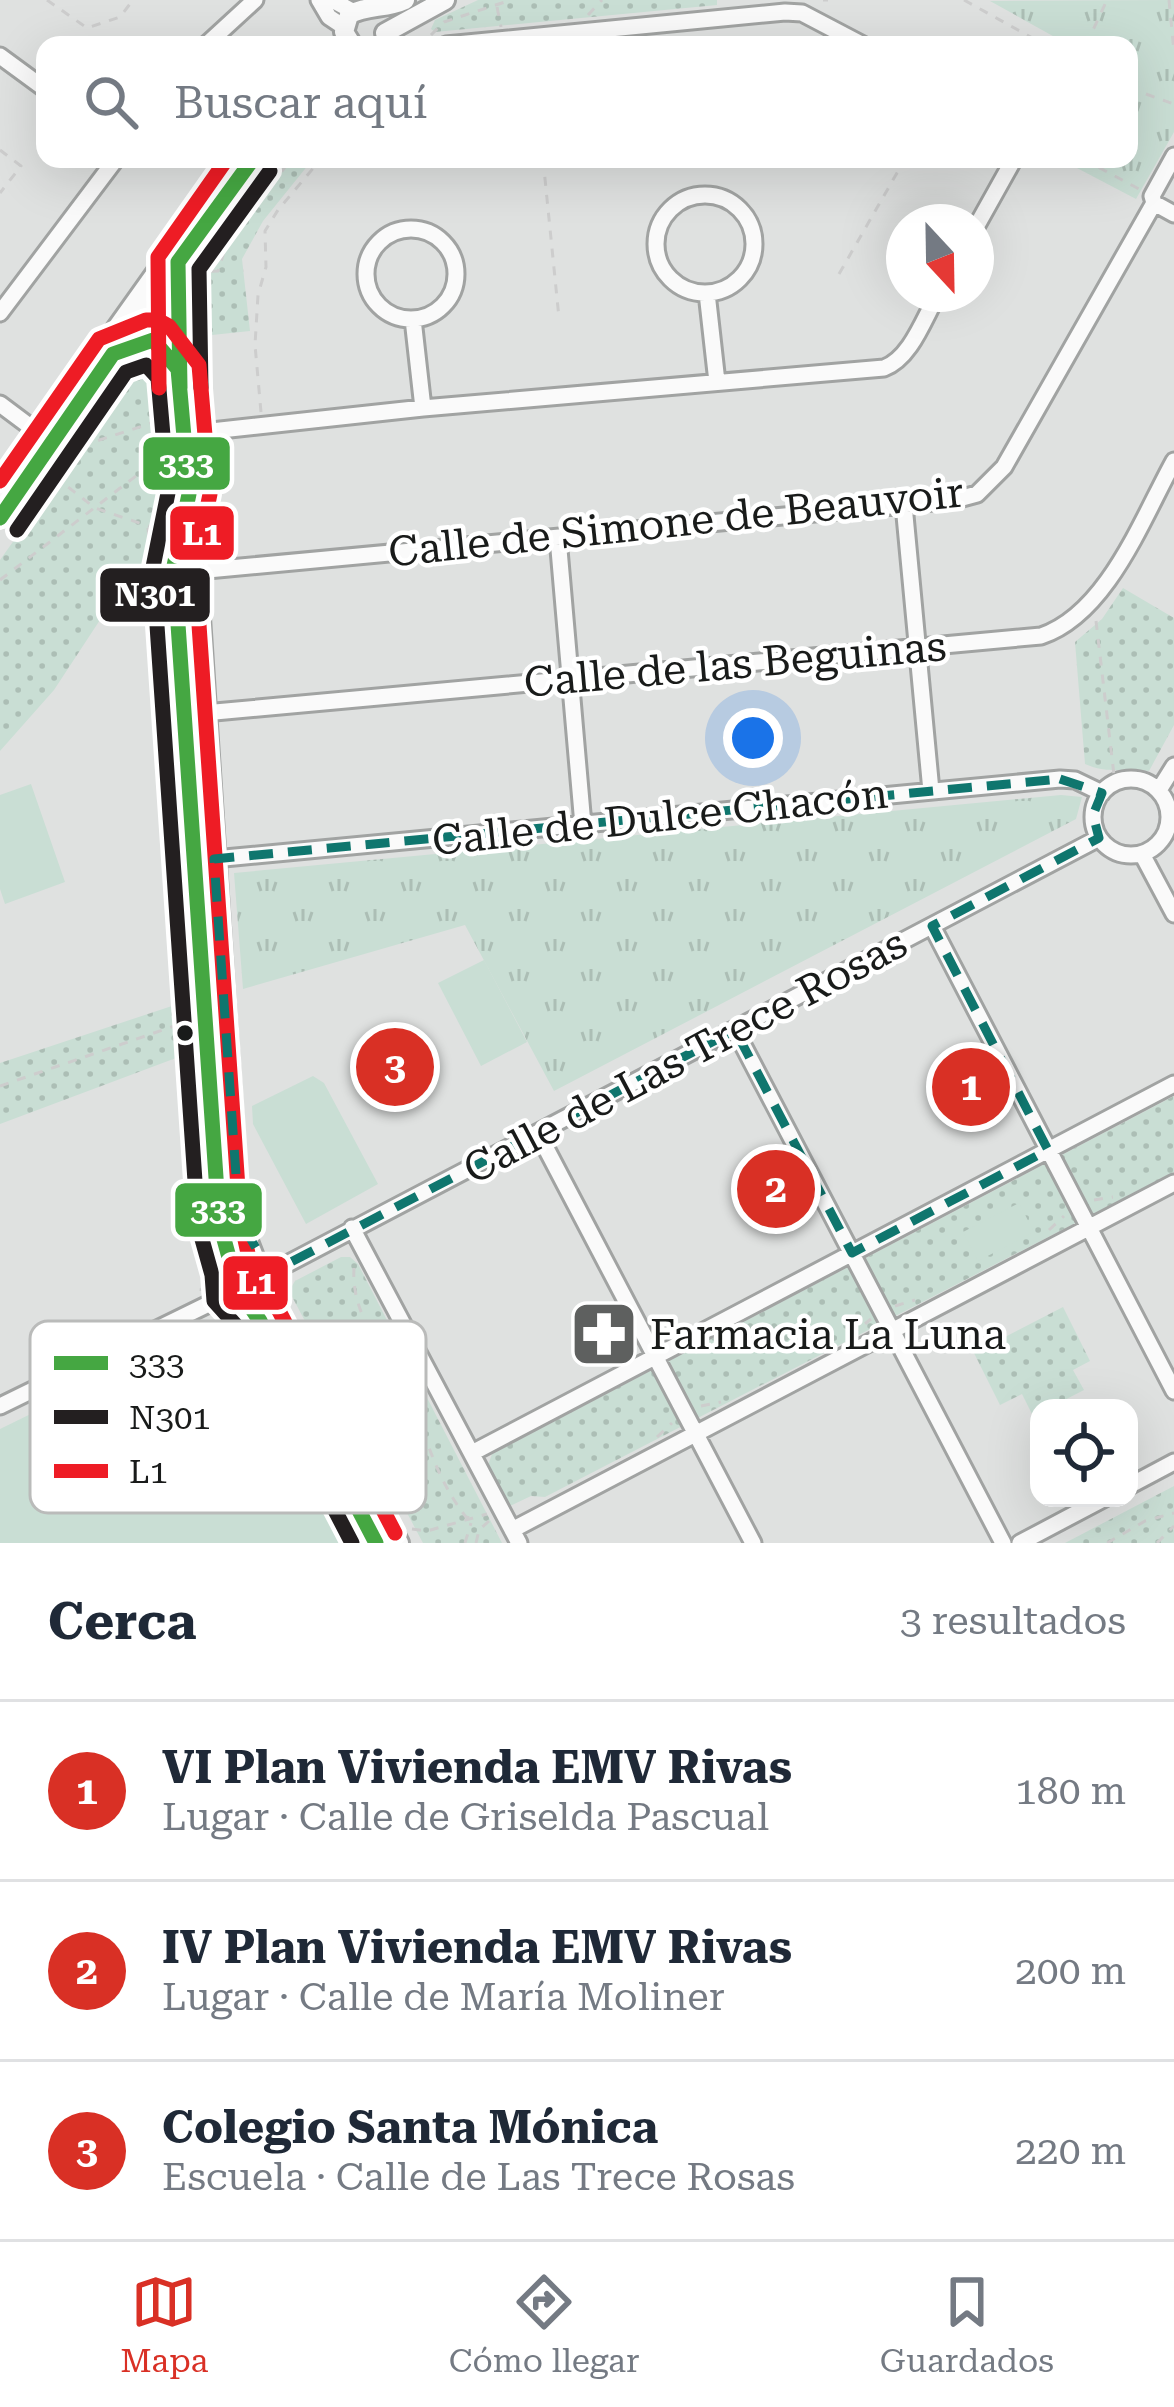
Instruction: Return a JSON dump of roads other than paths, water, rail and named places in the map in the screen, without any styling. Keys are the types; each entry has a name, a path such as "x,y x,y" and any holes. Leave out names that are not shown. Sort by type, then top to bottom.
{"street":[{"path":"216,36 255,0"},
{"path":"319,0 347,33"},
{"path":"332,0 347,33"},
{"path":"347,33 375,11 405,0"},
{"path":"389,36 445,0"},
{"path":"375,11 384,20 381,36"},
{"path":"538,36 785,12 802,13 846,36"},
{"path":"0,56 36,82"},
{"name":"Calle de Simone de Beauvoir","path":"197,571 956,500 977,494 992,484 1174,156"},
{"path":"0,313 109,168"},
{"path":"0,491 231,168"},
{"path":"0,518 113,354 147,330 247,168"},
{"path":"989,204 1009,168"},
{"path":"712,195 740,209 754,238 747,268 723,289 707,292 691,291 665,272 656,242 668,212 695,196 712,195"},
{"path":"1153,199 1174,214"},
{"path":"408,230 422,231 446,246 456,272 449,298 427,316 413,319 386,312 368,291 365,277 367,263 382,240 408,230"},
{"path":"185,267 178,441 197,571 239,1218 289,1321"},
{"path":"144,288 147,330 178,369"},
{"path":"707,292 717,382"},
{"path":"178,441 423,408 895,364 927,312"},
{"path":"413,319 423,408"},
{"path":"0,404 40,434"},
{"name":"Calle de las Beguinas","path":"204,713 1041,635 1070,623 1093,602 1174,461"},
{"path":"189,494 174,566 188,990 219,1221 238,1289 255,1321"},
{"path":"904,505 931,791"},
{"path":"180,532 197,571"},
{"path":"557,538 583,825"},
{"path":"1159,790 1174,766"},
{"name":"Calle de Dulce Chacón","path":"214,859 1060,779 1076,780 1102,793"},
{"path":"1136,779 1159,790 1169,810 1167,832 1153,849 1142,854 1118,853 1100,838 1093,815 1102,793 1112,784 1136,779"},
{"name":"Calle de Las Trece Rosas","path":"265,1276 1100,838"},
{"path":"1142,854 1174,914"},
{"path":"932,926 1174,1391"},
{"path":"735,1030 1003,1543"},
{"path":"472,1453 1174,1084"},
{"path":"538,1133 753,1543"},
{"path":"426,1367 515,1536 696,1433 1174,1183"},
{"path":"352,1228 402,1321"},
{"path":"238,1289 243,1264 265,1276"},
{"path":"238,1289 261,1301 265,1276"},
{"path":"173,1321 238,1289"},
{"path":"0,1406 30,1391"},
{"path":"1138,1481 1174,1462"},
{"path":"1020,1543 1088,1507"},
{"path":"360,1513 376,1543"}],"place":[{"name":"Colegio Santa Mónica","path":"395,1067"},
{"name":"VI Plan Vivienda EMV Rivas","path":"971,1087"},
{"name":"IV Plan Vivienda EMV Rivas","path":"776,1189"},
{"name":"Farmacia La Luna","path":"604,1334"}]}
